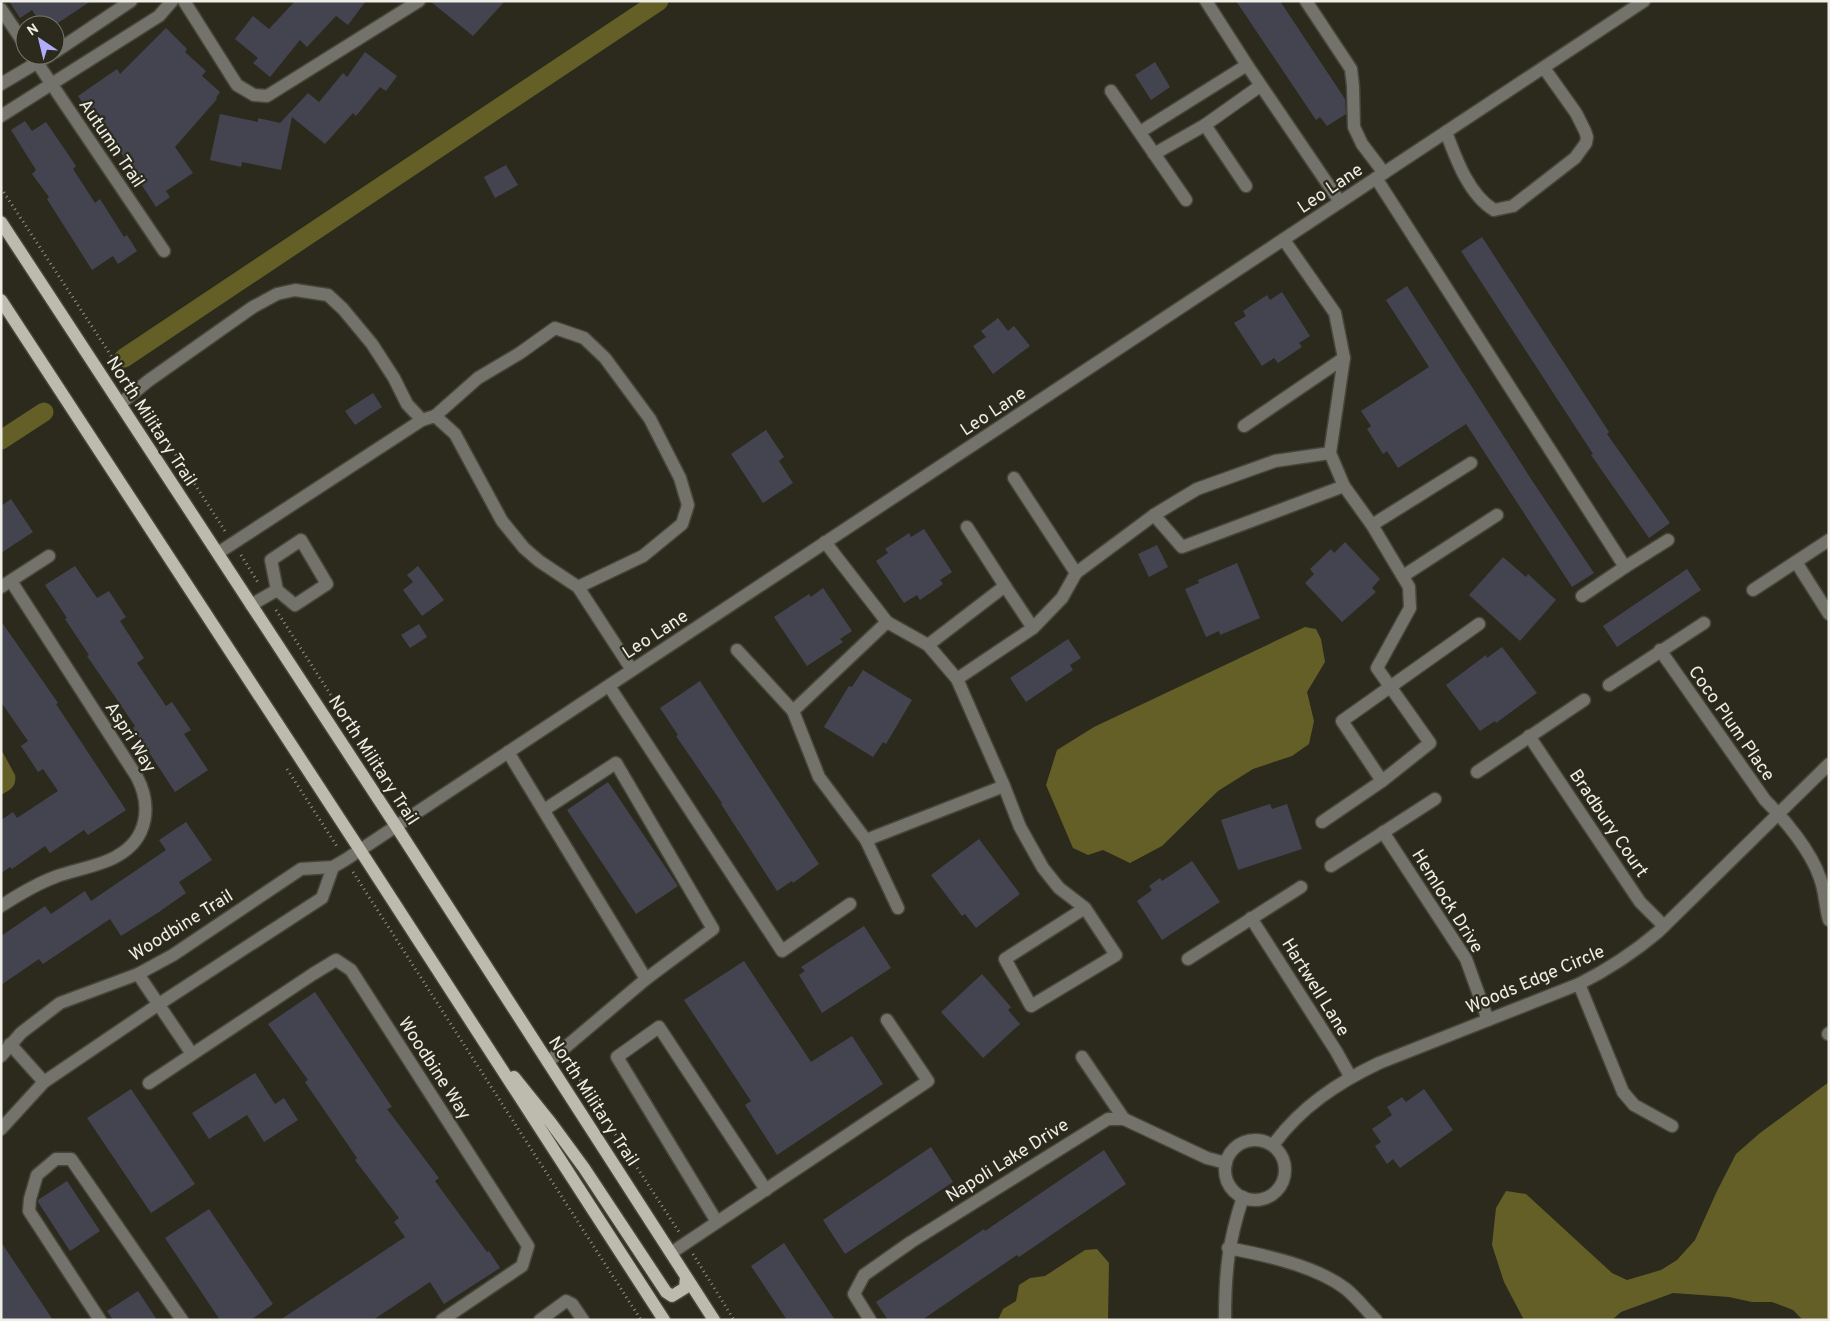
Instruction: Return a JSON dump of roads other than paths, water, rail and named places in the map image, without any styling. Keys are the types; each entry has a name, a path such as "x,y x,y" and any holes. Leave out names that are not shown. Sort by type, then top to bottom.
{"main road":[{"name":"North Military Trail","path":"1,222 396,826 714,1320"},
{"path":"1,300 664,1320"},
{"path":"492,1053 522,1086 584,1168 666,1292 672,1296 685,1288 686,1277"}],"street":[{"path":"65,45 131,1"},
{"path":"1,116 159,16 172,1"},
{"path":"184,1 237,85 254,95 267,96 418,1"},
{"path":"1206,1 1260,86 1340,202"},
{"path":"1306,1 1351,69 1354,126 1380,176 1625,567"},
{"name":"Leo Lane","path":"360,850 1644,1"},
{"path":"1,9 15,30"},
{"path":"1,84 27,65"},
{"name":"Autumn Trail","path":"39,65 164,251"},
{"path":"1140,132 1247,65"},
{"path":"1446,132 1455,157 1474,190 1488,207 1494,210 1513,206 1575,158 1586,143 1587,137 1576,113 1544,68"},
{"path":"1154,154 1205,125 1260,86"},
{"path":"1111,90 1186,200"},
{"path":"1205,125 1246,186"},
{"path":"1284,240 1335,313 1344,358 1330,453 1344,486 1372,525 1409,587 1410,608 1378,668 1430,742 1382,781 1322,822"},
{"path":"120,404 148,380 253,307 277,294 295,290 328,295 343,310 372,344 394,378 407,404 422,420"},
{"path":"218,553 422,420 435,416 478,378 520,353 555,328 584,338 605,358 650,419 680,478 688,505 682,524 642,556 578,587"},
{"path":"1244,426 1344,358"},
{"path":"435,416 455,434 502,521 524,548 539,561 578,587 632,670"},
{"path":"957,679 1033,628 1062,598 1076,573 1154,515 1197,489 1275,461 1330,453"},
{"path":"1372,525 1471,463"},
{"path":"1014,478 1076,573"},
{"path":"1154,515 1182,547 1344,486"},
{"path":"1403,576 1496,516"},
{"path":"967,527 1033,628"},
{"path":"301,540 327,584 294,605 278,590 271,560 301,540"},
{"path":"1582,596 1668,540"},
{"path":"1753,590 1829,540"},
{"path":"826,542 887,622 928,645 957,679 1020,827 1043,868 1059,888 1085,908 1116,955 1031,1006 1005,959 1085,908"},
{"name":"Aspri Way","path":"1,906 20,894 53,878 116,857 136,839 146,815 143,788 137,777 6,584 49,556"},
{"path":"1796,562 1829,614"},
{"path":"928,645 1004,586"},
{"path":"251,605 278,590"},
{"path":"793,712 887,622"},
{"path":"1609,685 1704,622"},
{"path":"1382,781 1342,721 1479,624"},
{"path":"737,650 793,712 819,777 866,840 898,908"},
{"name":"Coco Plum Place","path":"1660,650 1765,800 1778,813 1805,848 1814,863 1821,881 1829,920"},
{"path":"609,686 782,951 850,904"},
{"path":"1477,772 1584,700"},
{"name":"Bradbury Court","path":"1530,736 1640,902 1664,926"},
{"path":"508,752 646,979"},
{"path":"544,810 616,763 713,929 646,979 548,1062"},
{"name":"Woods Edge Circle","path":"1273,1145 1299,1114 1350,1076 1578,984 1607,970 1634,952 1664,926 1829,764"},
{"path":"866,840 1004,786"},
{"path":"1331,866 1435,799"},
{"name":"Hemlock Drive","path":"1383,832 1466,959 1488,1020"},
{"name":"Woodbine Trail","path":"1,1056 21,1032 60,1003 138,974 173,955 301,869 333,867 360,850"},
{"path":"1,1129 44,1082 159,1004 322,898 333,867"},
{"path":"1188,959 1301,886"},
{"name":"Hartwell Lane","path":"1251,918 1350,1076"},
{"name":"Woodbine Way","path":"149,1083 336,960 351,970 528,1246 522,1266 442,1320"},
{"path":"138,974 192,1054"},
{"path":"1578,984 1623,1092 1634,1105 1672,1126"},
{"path":"671,1254 928,1082 887,1020"},
{"path":"717,1222 617,1058 659,1027 766,1190"},
{"path":"10,1044 44,1082"},
{"path":"1082,1057 1124,1119 1207,1158 1226,1163"},
{"name":"Napoli Lake Drive","path":"870,1320 854,1294 864,1275 910,1242 1093,1127 1108,1119 1124,1119"},
{"path":"1257,1140 1273,1145 1283,1159 1285,1167 1285,1176 1276,1191 1269,1196 1252,1200 1236,1193 1227,1180 1226,1163 1234,1148 1241,1143 1257,1140"},
{"path":"100,1320 29,1211 37,1175 56,1159 71,1159 182,1320"},
{"path":"1225,1320 1228,1248 1243,1197"},
{"path":"1228,1248 1267,1256 1324,1275 1346,1290 1376,1320"},
{"path":"540,1320 566,1302 572,1304 583,1320"}],"waterway":[{"path":"124,358 659,1"},
{"path":"1,440 44,412"}]}
